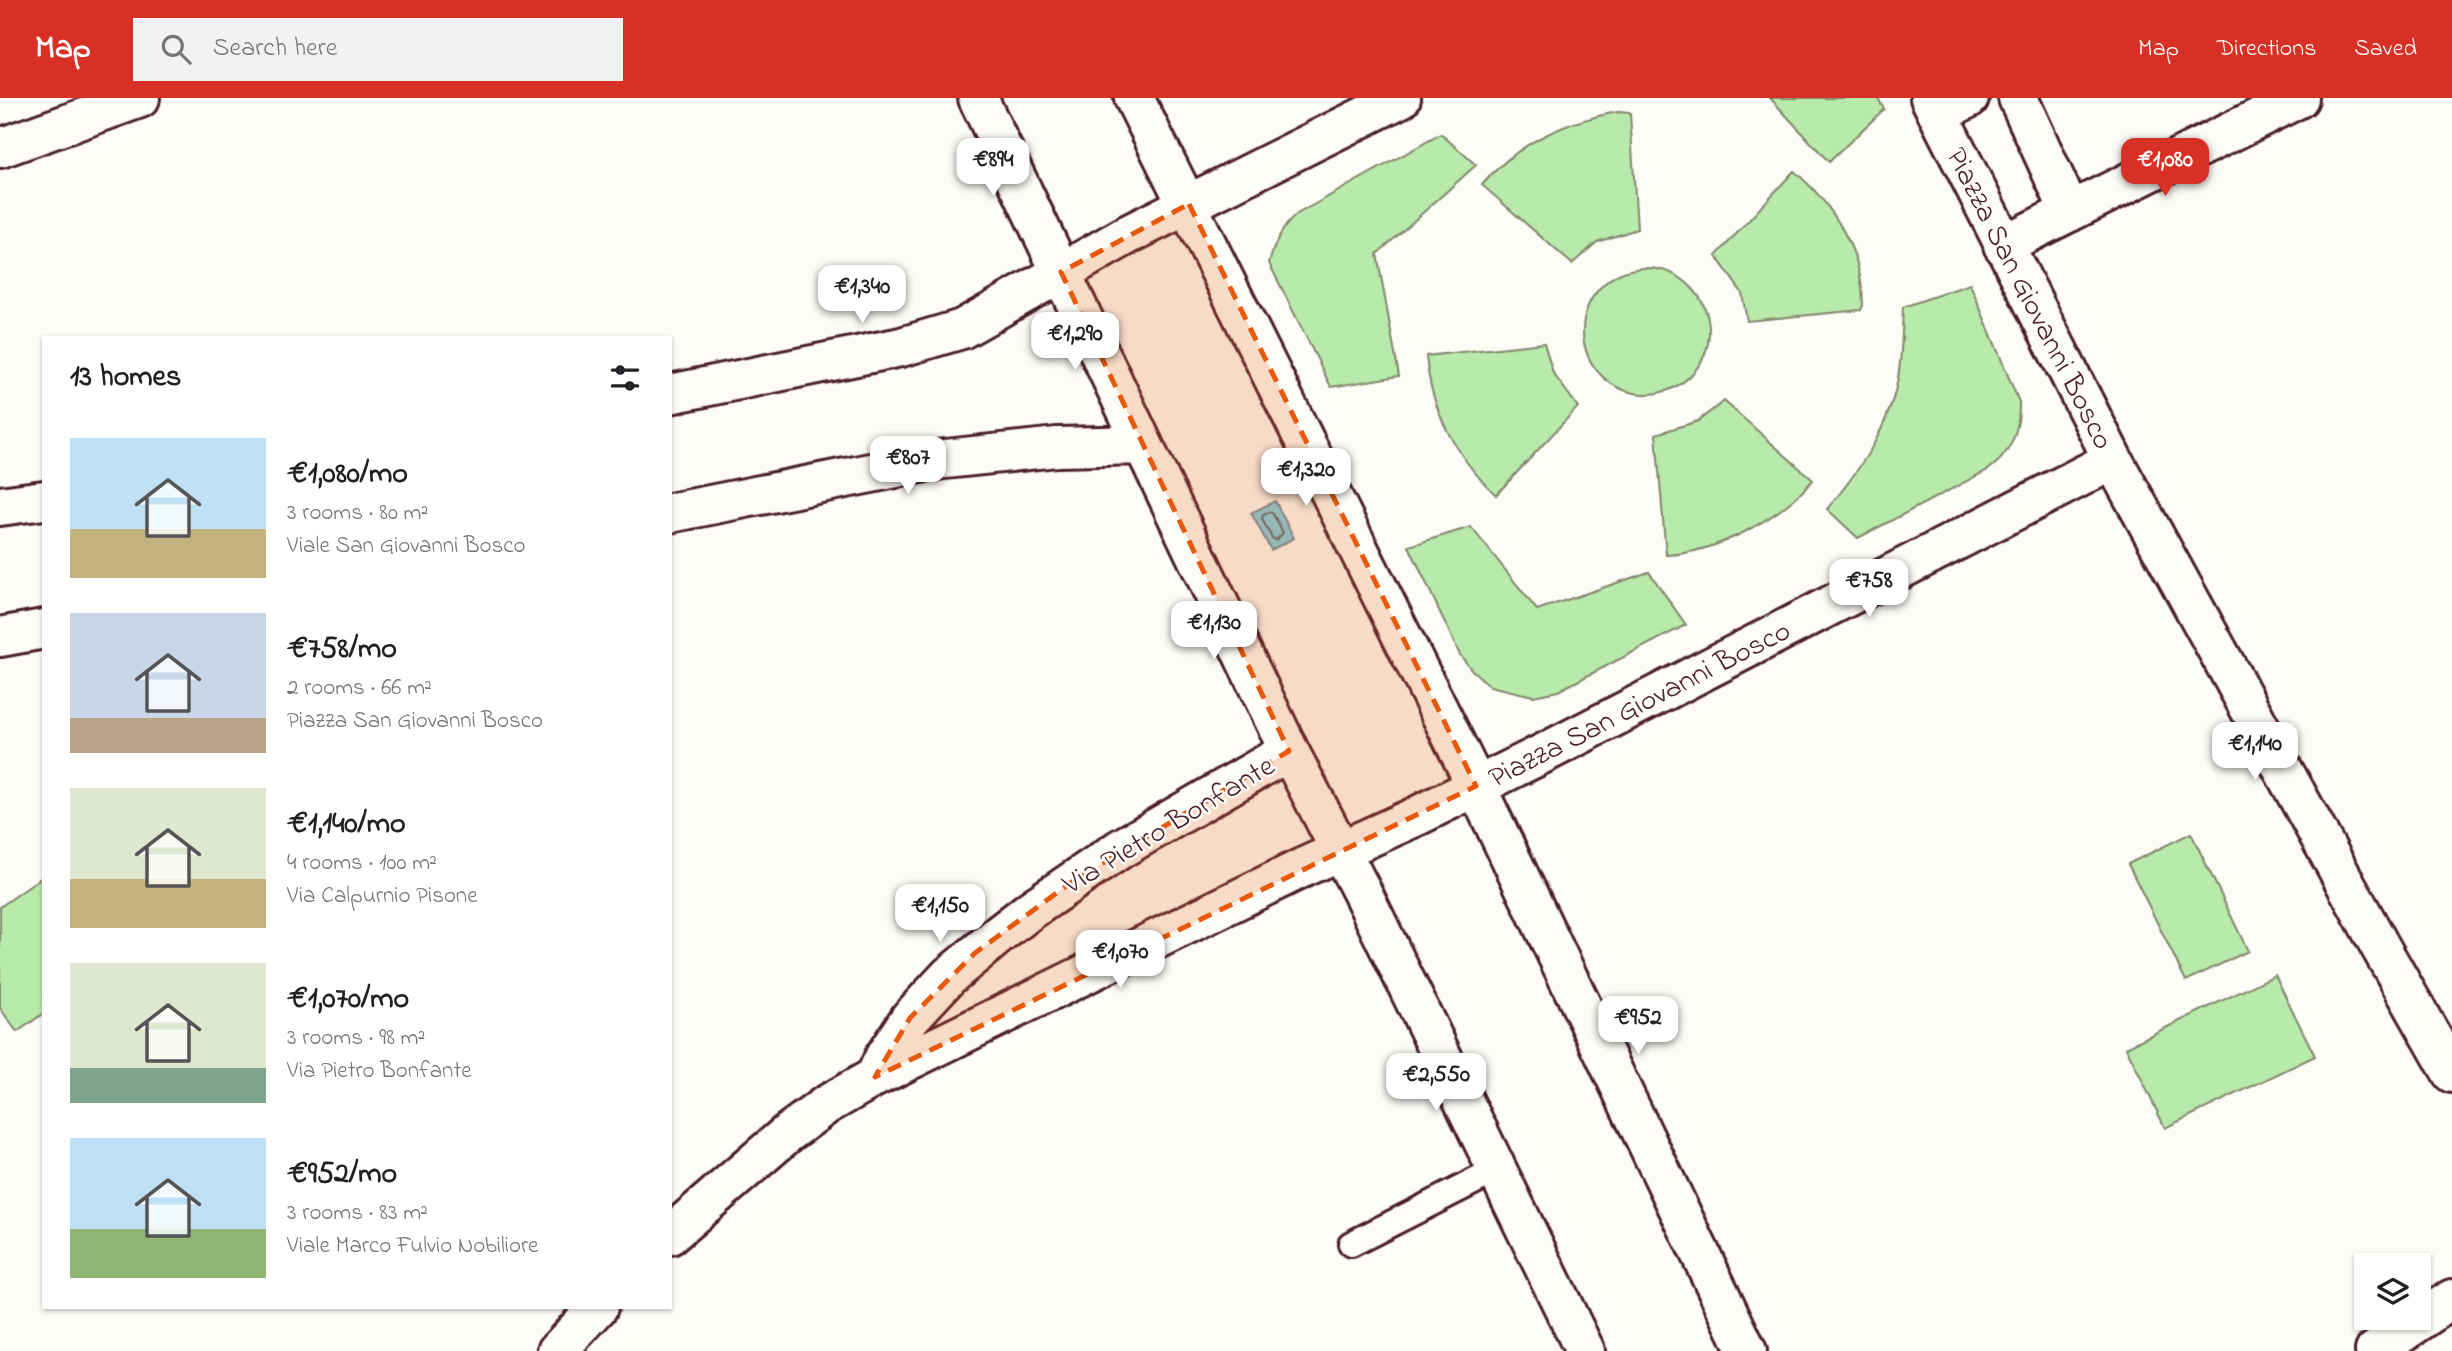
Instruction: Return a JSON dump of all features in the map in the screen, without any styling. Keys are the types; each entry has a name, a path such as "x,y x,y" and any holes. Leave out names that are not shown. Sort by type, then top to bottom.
{"street":[{"path":"0,148 141,98"},
{"path":"978,98 1289,751 1585,1351"},
{"name":"Piazza San Giovanni Bosco","path":"1134,98 1476,786"},
{"path":"672,394 923,342 962,329 1129,234 1401,98"},
{"path":"2018,98 2070,212"},
{"path":"2003,245 2299,98"},
{"name":"Piazza San Giovanni Bosco","path":"1339,849 1417,816 1548,751 2113,460 2003,245 1946,103"},
{"path":"672,513 936,460 1057,447 1143,445"},
{"path":"2113,460 2452,1073"},
{"path":"0,506 42,500"},
{"path":"0,637 42,629"},
{"name":"Via Pietro Bonfante","path":"875,1077 910,1018 949,976 1000,933 1120,849 1289,751"},
{"path":"1476,786 1747,1351"},
{"name":"Via Pietro Bonfante","path":"672,1233 788,1133 827,1105 875,1077 1339,849"},
{"path":"2375,1351 2452,1299"},
{"path":"557,1351 596,1309"}],"lane":[{"path":"1351,1244 1497,1170"}],"highlighted area":[{"path":"1189,204 1476,786 875,1077 910,1018 975,953 1073,881 1289,751 1061,272"}],"green space":[{"path":"1770,98 1878,98 1884,109 1829,162"},
{"path":"1618,112 1630,113 1637,229 1597,242 1572,264 1482,185 1511,157 1544,136 1580,121"},
{"path":"1441,134 1476,165 1377,254 1399,376 1331,387 1269,263 1276,242 1297,214"},
{"path":"1794,171 1821,198 1843,230 1858,266 1863,305 1861,310 1747,321 1742,293 1716,256"},
{"path":"1646,268 1670,273 1690,287 1704,307 1709,331 1704,355 1690,375 1670,389 1646,394 1622,389 1602,375 1588,355 1583,331 1588,307 1602,287 1622,273"},
{"path":"1970,284 2019,402 2016,432 2003,457 1988,470 1858,538 1827,509 1863,462 1890,409 1899,371 1903,307"},
{"path":"1544,343 1553,373 1578,407 1496,495 1469,465 1448,432 1433,396 1426,356"},
{"path":"1724,401 1813,480 1783,507 1746,531 1706,548 1666,555 1656,434 1698,421"},
{"path":"1471,527 1537,610 1649,572 1686,625 1558,691 1533,696 1490,686 1460,655 1409,546"},
{"path":"2191,833 2248,951 2186,981 2128,864"},
{"path":"42,877 42,1014 17,1032 0,1008 0,907"},
{"path":"2275,975 2315,1056 2165,1128 2126,1047"}],"water":[{"path":"1275,501 1294,538 1271,550 1251,513"}]}
